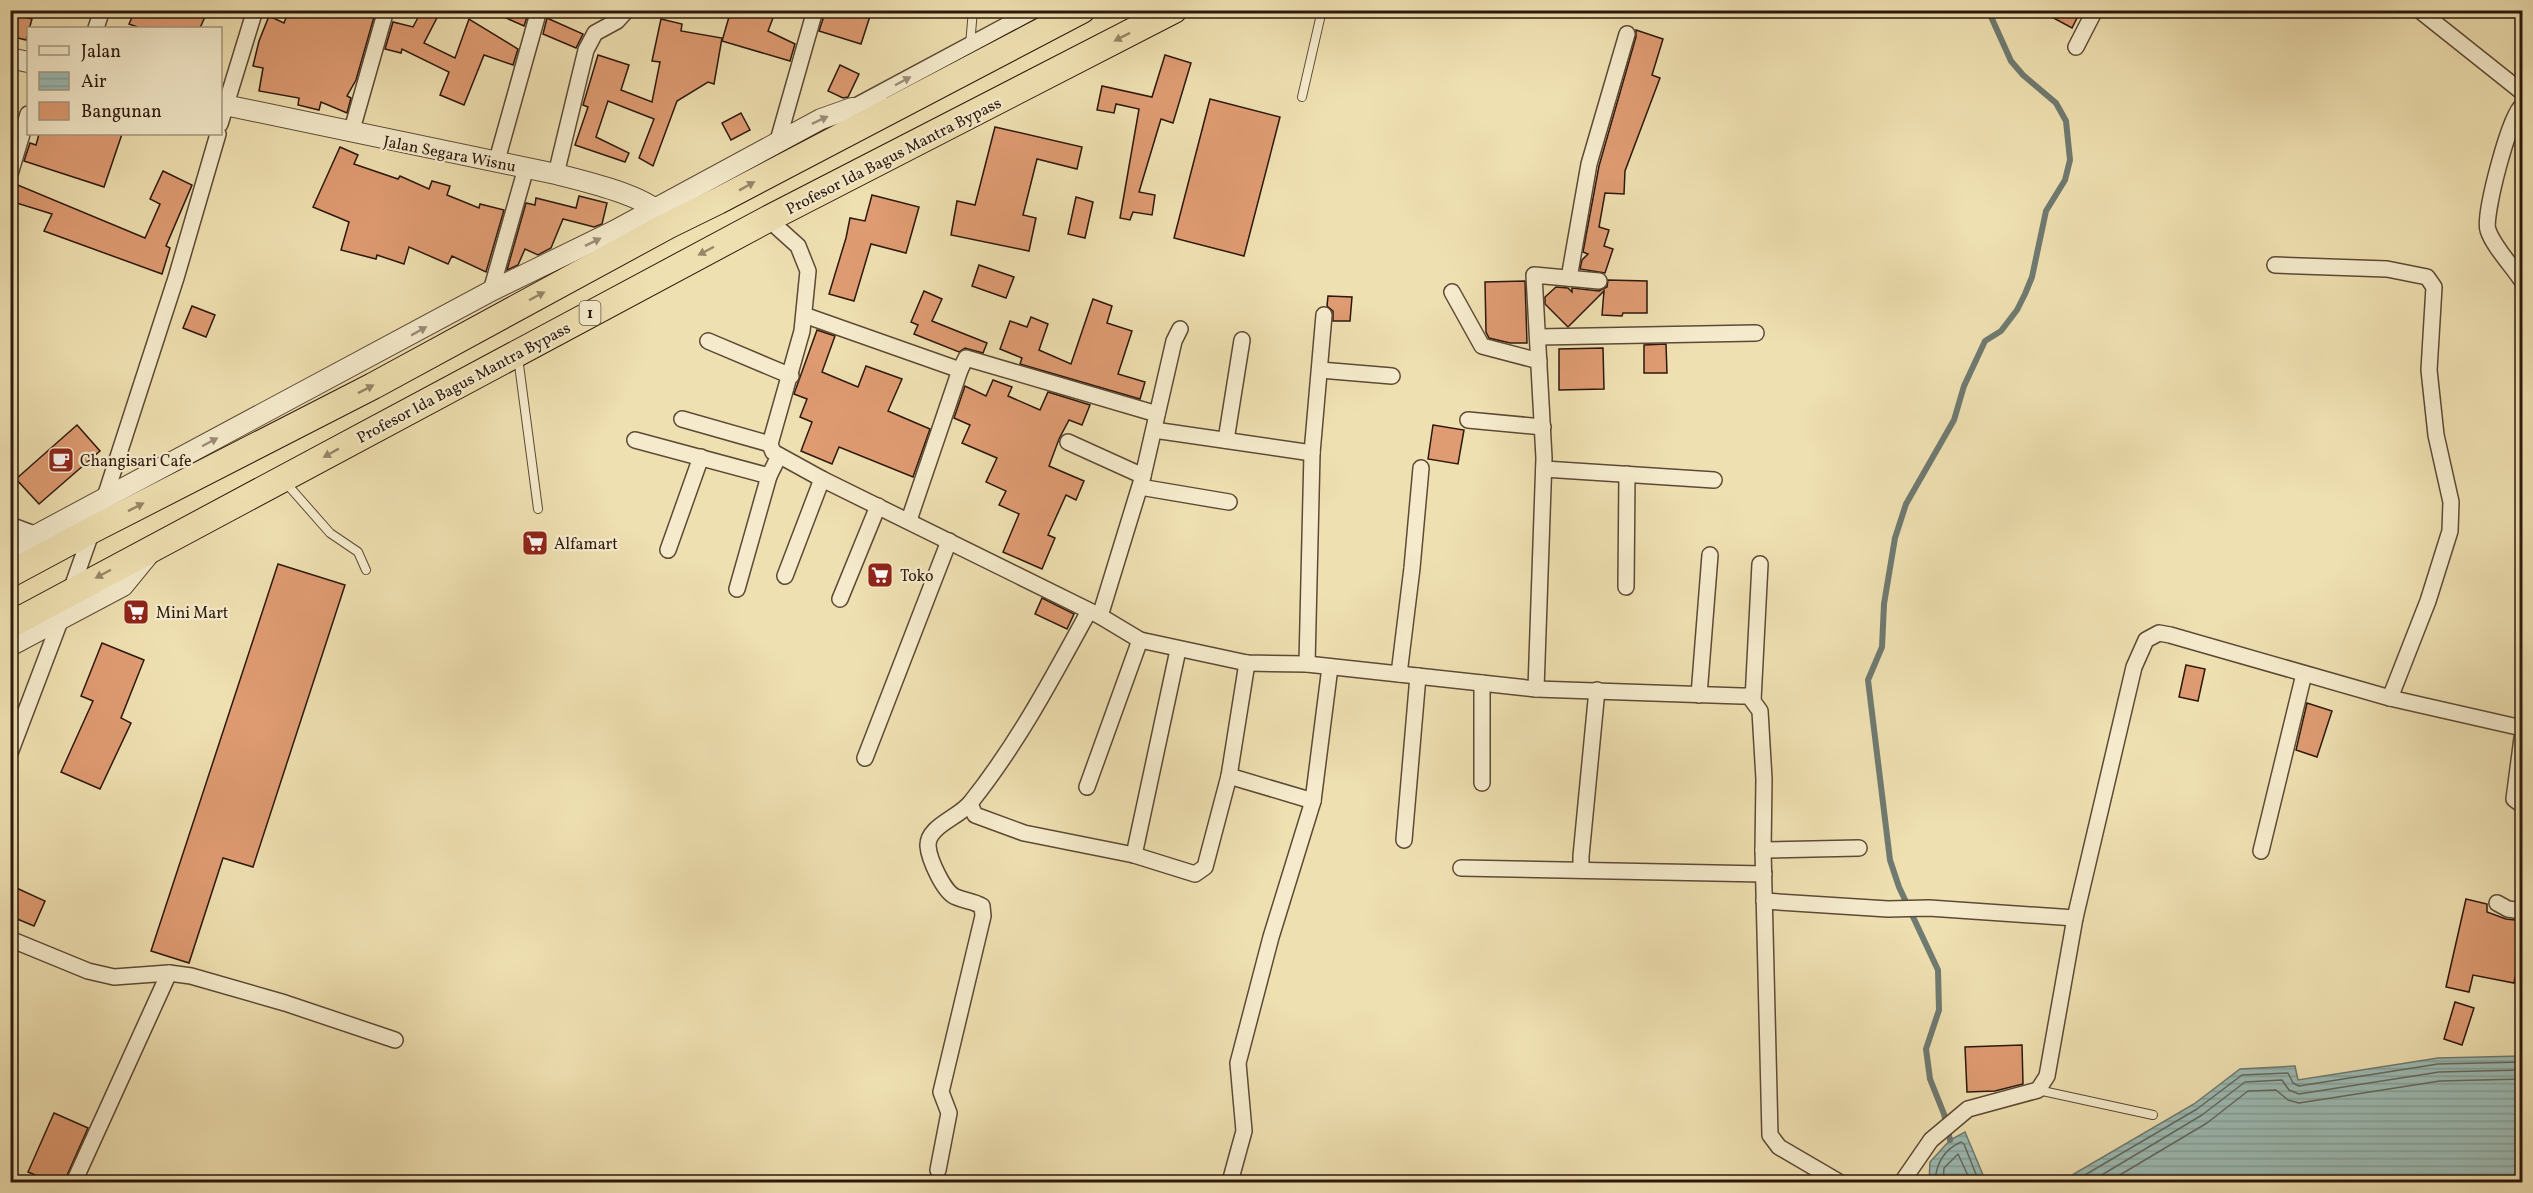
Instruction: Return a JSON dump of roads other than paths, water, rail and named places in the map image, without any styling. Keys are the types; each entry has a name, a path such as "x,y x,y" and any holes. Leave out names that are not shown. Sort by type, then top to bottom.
{"highway":[{"name":"1","path":"10,574 373,386 662,217 718,201 1082,10"},
{"name":"Profesor Ida Bagus Mantra Bypass","path":"10,625 768,219 1174,10"},
{"path":"718,201 740,234"}],"street":[{"path":"96,27 102,10"},
{"path":"222,111 255,10"},
{"path":"351,133 386,10"},
{"path":"497,160 538,10"},
{"path":"556,174 586,50 595,33 617,21 627,10"},
{"path":"10,549 105,496 346,371 491,291 662,217 777,144 821,119 852,108 1035,10"},
{"path":"2076,47 2095,10"},
{"path":"2419,10 2523,92"},
{"path":"777,144 814,14"},
{"path":"1569,278 1589,164 1628,34"},
{"path":"10,58 27,62"},
{"path":"2523,106 2518,109 2509,129 2488,213 2488,230 2523,281"},
{"path":"852,108 897,109"},
{"name":"Jalan Segara Wisnu","path":"222,111 497,160 556,174 604,187 662,217"},
{"path":"10,174 27,117"},
{"path":"10,753 105,496 176,278 218,135"},
{"path":"491,291 526,168"},
{"path":"737,589 770,476 804,315 808,271 798,246 768,219"},
{"path":"2275,265 2387,269 2427,276 2434,287 2429,370 2436,435 2451,502 2450,531 2427,601 2390,698"},
{"path":"1536,689 1544,469 1534,275 1599,281"},
{"path":"1452,292 1482,346 1539,361"},
{"path":"804,315 960,370"},
{"path":"1307,664 1312,453 1324,315"},
{"path":"938,1170 949,1113 941,1092 983,916 982,906 954,897 947,890 933,864 928,845 933,830 955,818 970,804 1003,761 1095,614 1141,481 1174,341 1180,328"},
{"path":"1538,337 1756,333"},
{"path":"1226,440 1242,340"},
{"path":"708,341 790,376"},
{"path":"909,520 960,370 968,358 1157,414"},
{"path":"1320,370 1392,376"},
{"path":"682,419 775,450 822,479 909,520 1095,614 1140,640 1178,650 1247,663 1307,664 1536,689 1749,696 1760,711 1764,779 1763,850 1770,1135 1779,1147 1839,1182"},
{"path":"1468,420 1543,427"},
{"path":"1154,430 1312,453"},
{"path":"635,440 770,476"},
{"path":"1068,442 1141,481 1229,502"},
{"path":"668,550 701,458"},
{"path":"1399,674 1421,468"},
{"path":"1544,469 1714,480"},
{"path":"1626,587 1627,474"},
{"path":"785,576 822,479"},
{"path":"840,598 878,506"},
{"path":"10,525 37,535"},
{"path":"865,758 949,541"},
{"path":"10,646 123,586 156,546"},
{"path":"1699,695 1710,555"},
{"path":"1753,700 1760,564"},
{"path":"1902,1182 1931,1140 1968,1109 2038,1090 2048,1072 2075,918 2134,667 2146,640 2159,633 2170,635 2390,698 2523,728"},
{"path":"1087,788 1140,640"},
{"path":"1134,855 1178,650"},
{"path":"970,804 975,815 996,824 1067,843 1134,855 1196,874 1201,872 1205,867 1229,776 1247,663"},
{"path":"1230,1182 1244,1131 1238,1063 1271,937 1313,801 1330,667"},
{"path":"2261,851 2304,674"},
{"path":"1404,840 1418,676"},
{"path":"1482,683 1482,783"},
{"path":"1581,870 1597,690"},
{"path":"2523,738 2514,799 2523,805"},
{"path":"1229,776 1313,801"},
{"path":"1763,850 1859,848"},
{"path":"1461,868 1764,874"},
{"path":"1764,901 1888,909 1929,908 2075,918"},
{"path":"2497,903 2508,909 2523,911"},
{"path":"10,939 88,971 114,976 169,973 191,976 285,1003 395,1040"},
{"path":"74,1182 169,973"}],"lane":[{"path":"970,45 973,10"},
{"path":"1302,98 1322,10"},
{"path":"517,352 538,509"},
{"path":"283,480 330,533 358,552 366,570"},
{"path":"2038,1090 2153,1115"}],"water":[{"path":"2522,1056 2522,1182 2060,1182 2194,1104 2240,1069 2295,1066 2298,1080 2438,1058"},
{"path":"1965,1132 1986,1182 1929,1182 1930,1162 1950,1140"}],"waterway":[{"path":"1950,1140 1944,1114 1930,1079 1926,1049 1939,1010 1938,970 1899,887 1890,860 1868,680 1882,647 1884,604 1895,538 1906,504 1954,420 1964,386 1985,341 2001,331 2017,310 2025,294 2032,277 2046,211 2065,180 2070,160 2066,121 2056,103 2023,75 2011,61 1988,10"}],"place":[{"name":"Changisari Cafe","path":"61,460"},
{"name":"Alfamart","path":"535,543"},
{"name":"Toko","path":"880,575"},
{"name":"Mini Mart","path":"136,612"}]}
